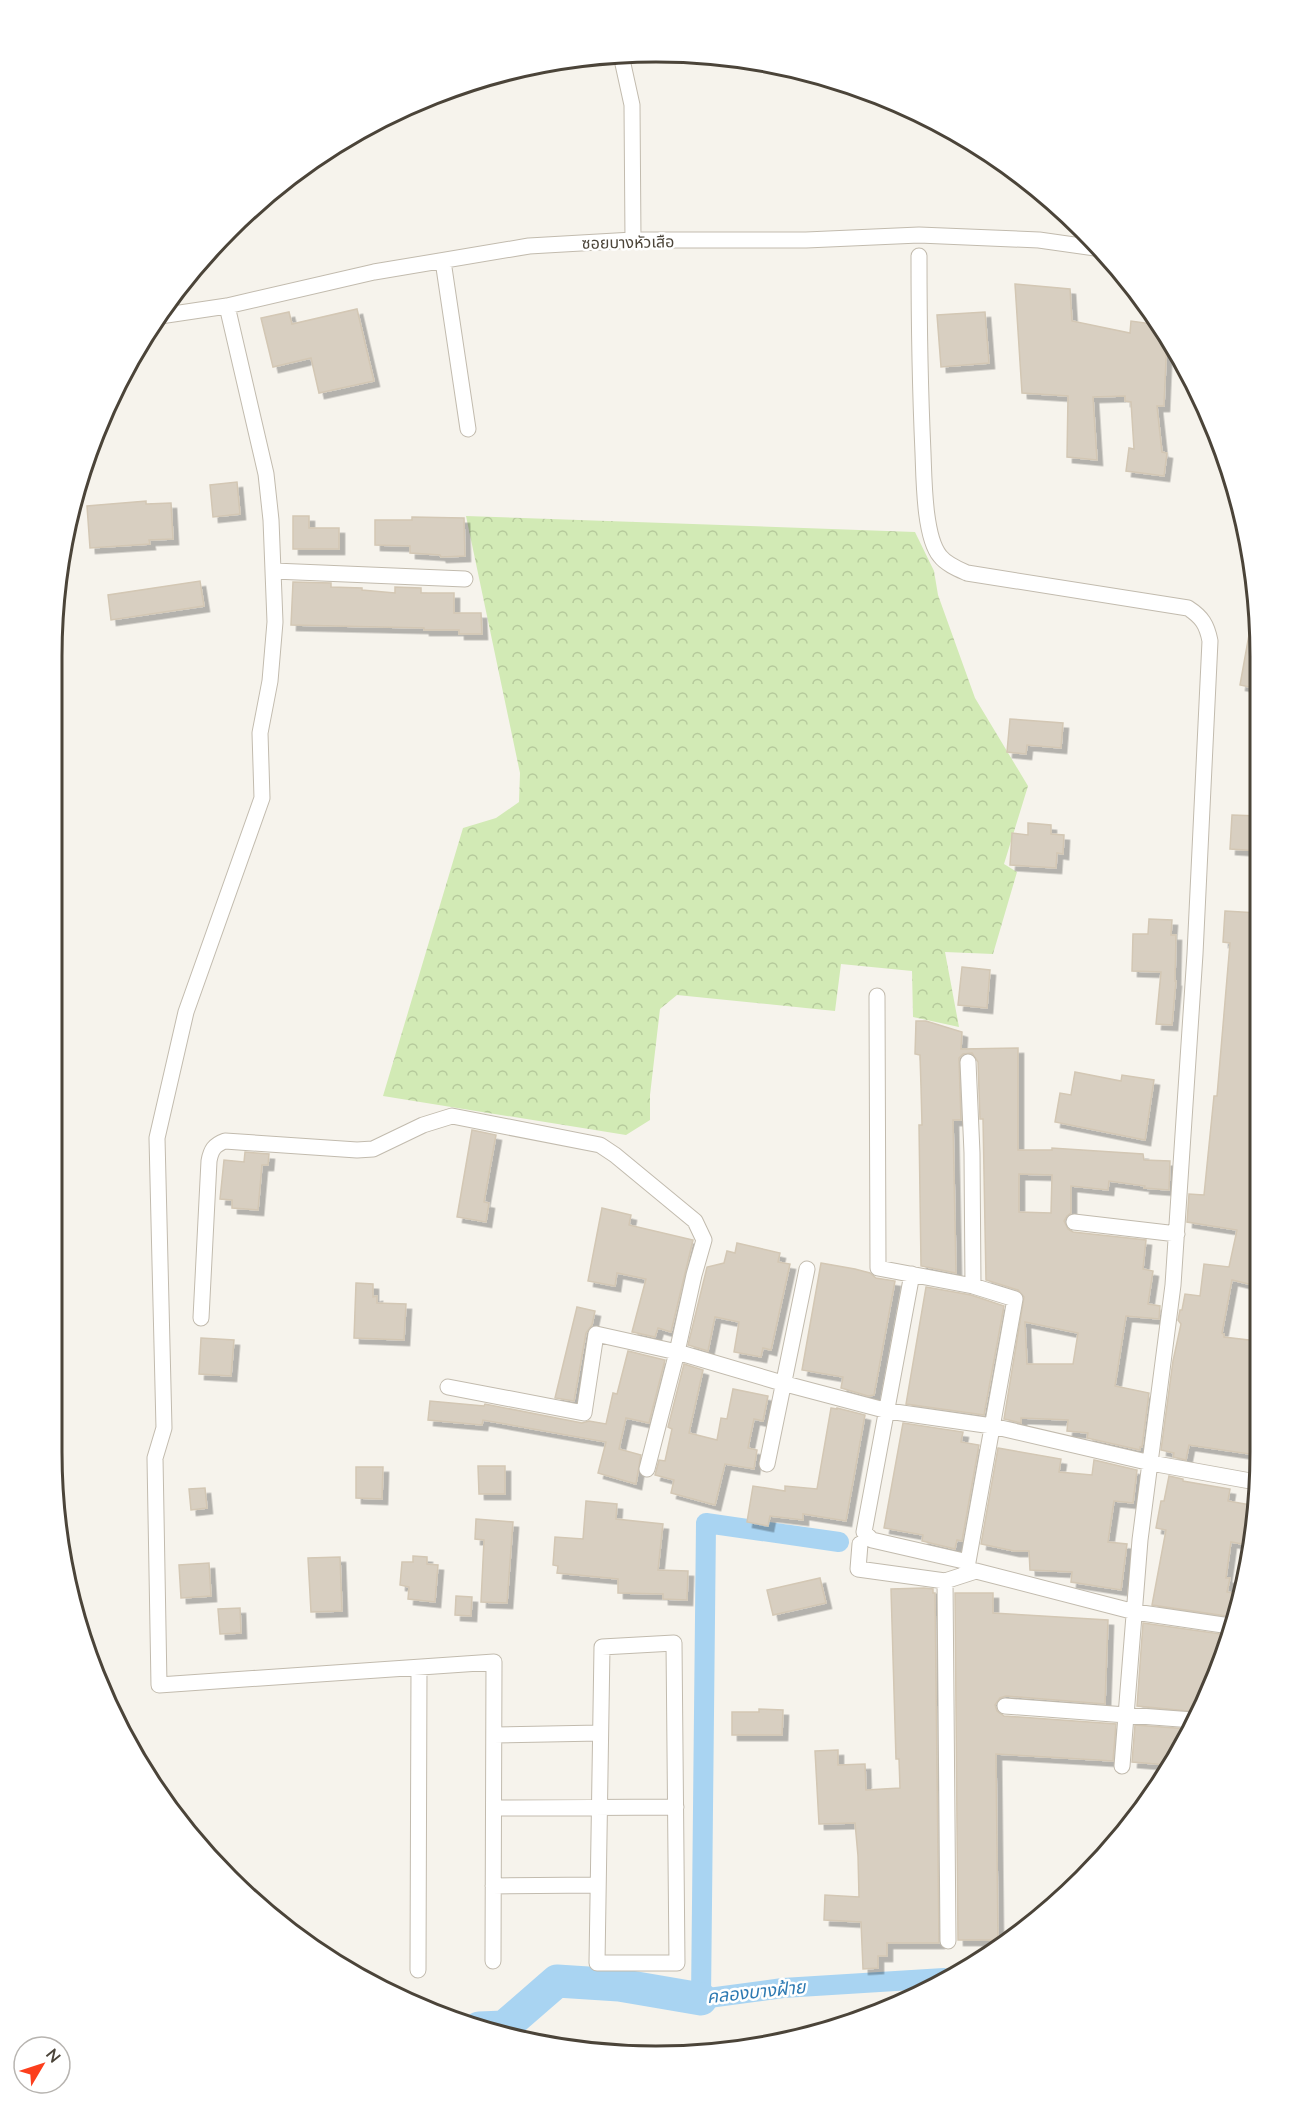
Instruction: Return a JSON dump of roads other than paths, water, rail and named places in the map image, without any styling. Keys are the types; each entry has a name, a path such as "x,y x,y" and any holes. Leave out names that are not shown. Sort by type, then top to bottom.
{"street":[{"path":"623,63 632,105 633,240"},
{"name":"ซอยบางหัวเสือ","path":"170,314 227,306 368,274 529,246 633,240 806,240 919,245 1039,240 1086,247"},
{"path":"919,245 919,383 924,488 932,540 940,556 967,573 1188,608 1199,614 1207,627 1210,641 1195,954 1173,1286 1140,1540 1122,1766"},
{"path":"443,261 468,429"},
{"path":"227,306 266,474 274,571 275,622 270,681 261,733 262,798 186,1012 157,1138 164,1428 155,1458 159,1685 494,1662 493,1961"},
{"path":"274,571 465,579"},
{"path":"860,1544 858,1569 945,1581 967,1567 1015,1299 973,1286 878,1268 877,996"},
{"path":"968,1062 972,1153 973,1286"},
{"path":"201,1318 209,1161 211,1151 217,1144 225,1141 357,1150 373,1149 423,1125 452,1116 600,1145 695,1221 704,1240 647,1469"},
{"path":"1074,1222 1177,1234"},
{"path":"767,1464 807,1269"},
{"path":"912,1274 864,1532 866,1535 872,1540 976,1571 1135,1612 1224,1625"},
{"path":"448,1387 584,1413 596,1334 677,1352 888,1411 992,1426 1151,1462 1249,1481"},
{"path":"945,1581 948,1941"},
{"path":"674,1643 676,1807 677,1963 597,1963 602,1647 674,1643"},
{"path":"418,1668 418,1970"},
{"path":"1005,1706 1186,1720"},
{"path":"494,1735 600,1733"},
{"path":"494,1808 676,1807"},
{"path":"494,1886 598,1885"}],"waterway":[{"path":"839,1542 706,1523 701,1999 783,1988 929,1979"},
{"name":"คลองบางฝ้าย","path":"505,2026 557,1981 619,1985 701,1999"}]}
